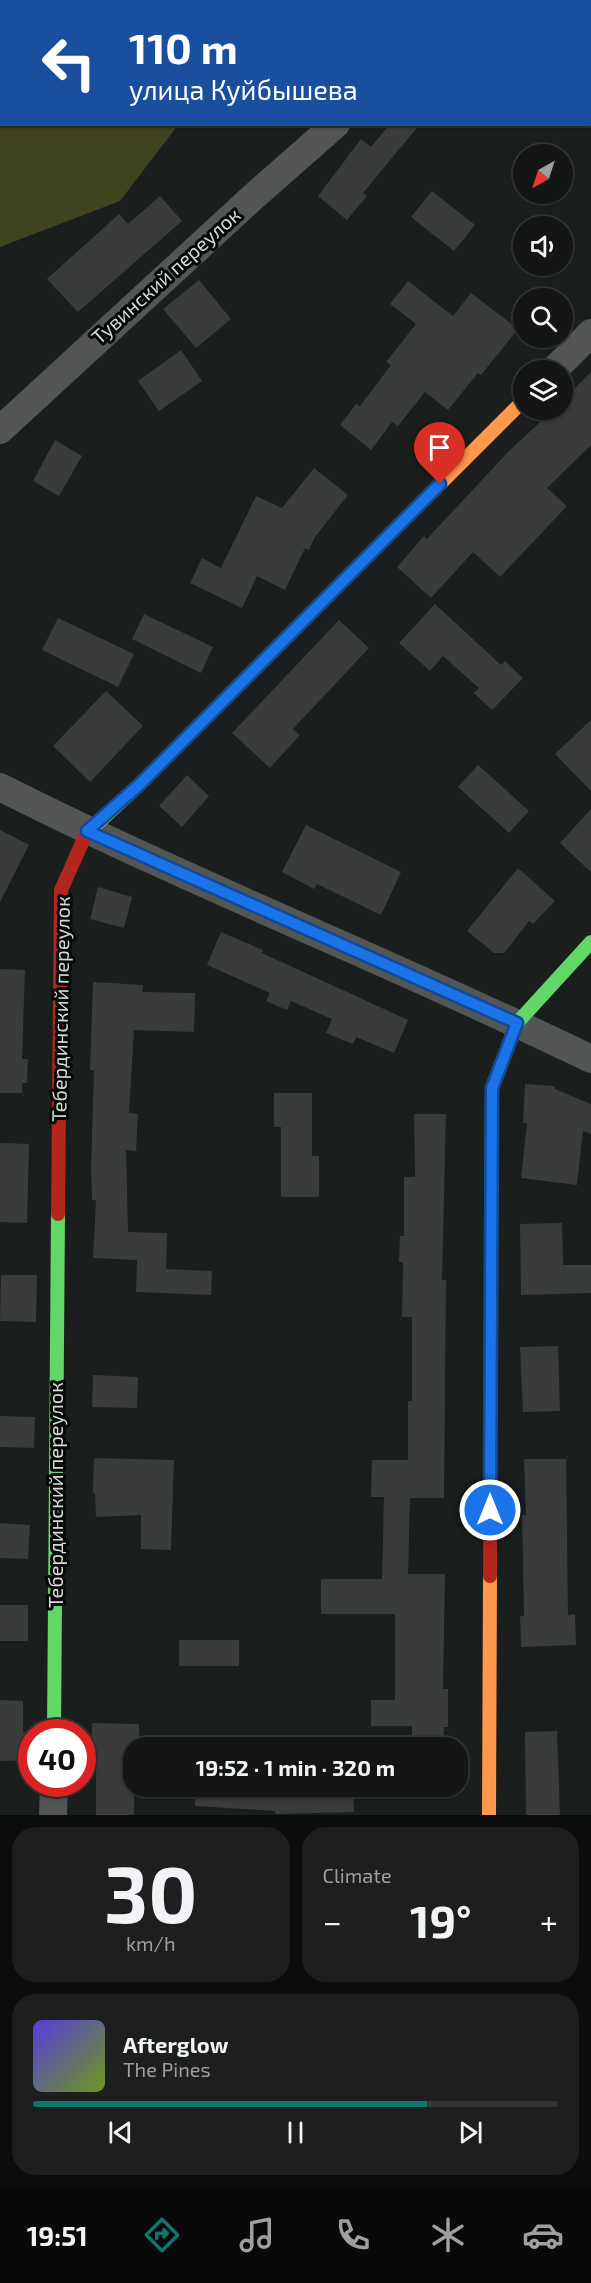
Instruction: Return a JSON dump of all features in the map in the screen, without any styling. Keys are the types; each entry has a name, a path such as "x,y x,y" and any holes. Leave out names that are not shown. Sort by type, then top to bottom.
{"street":[{"name":"Тувинский переулок","path":"0,430 334,126"},
{"path":"564,360 591,333"},
{"name":"Тебердинский переулок","path":"54,1719 61,890 87,831 140,784 513,411"},
{"path":"0,787 87,831 517,1023 591,1059"},
{"path":"489,1815 492,1088 517,1023 591,942"},
{"path":"53,1815 54,1797"}],"green space":[{"path":"0,126 177,126 120,201 0,247"}],"building":[{"path":"388,126 418,126 363,193 367,196 347,220 318,196 361,139 371,147"},
{"path":"432,191 475,225 454,251 411,217"},
{"path":"160,196 182,221 78,312 47,279 119,214 128,224"},
{"path":"199,280 231,319 196,348 163,309"},
{"path":"408,281 453,316 471,293 513,325 513,335 481,375 478,373 448,410 425,392 398,426 392,422 371,450 340,425 356,404 360,406 391,365 386,362 416,324 390,304"},
{"path":"181,350 202,381 159,411 138,381"},
{"path":"591,372 591,445 547,488 567,506 500,577 473,552 431,598 397,567 424,536 427,539 508,452 542,420 573,420 573,390"},
{"path":"55,440 82,456 59,496 33,481"},
{"path":"314,468 348,495 315,537 309,550 305,548 285,590 257,576 242,608 190,583 202,558 221,568 256,496 282,508"},
{"path":"435,604 501,665 505,661 523,678 492,710 474,693 479,688 443,656 430,671 399,643"},
{"path":"144,614 213,647 201,673 132,639"},
{"path":"58,618 134,654 118,687 42,650"},
{"path":"339,620 369,648 293,729 300,735 270,768 232,733"},
{"path":"106,691 143,726 90,782 53,746"},
{"path":"591,720 591,791 555,754"},
{"path":"478,765 529,811 509,833 458,787"},
{"path":"187,775 209,796 182,827 159,806"},
{"path":"591,809 591,872 560,843"},
{"path":"306,825 401,872 381,915 317,884 314,889 282,872"},
{"path":"0,830 29,845 0,902"},
{"path":"518,868 555,901 533,924 529,921 504,953 494,953 467,931"},
{"path":"98,887 132,897 124,928 90,919"},
{"path":"221,932 408,1020 394,1053 356,1037 353,1044 326,1033 332,1019 291,1001 287,1010 266,1001 270,993 207,965"},
{"path":"0,969 25,970 22,1059 28,1059 27,1083 22,1083 22,1093 0,1093"},
{"path":"93,982 143,985 142,992 195,993 194,1032 134,1030 129,1113 138,1114 136,1151 126,1150 128,1232 167,1233 166,1269 212,1271 211,1295 136,1292 137,1260 93,1258 96,1200 92,1200 91,1168 94,1070 90,1070"},
{"path":"525,1084 554,1086 555,1089 591,1104 591,1134 583,1131 577,1185 521,1178 527,1123 523,1123"},
{"path":"274,1093 312,1093 312,1156 319,1156 319,1197 281,1197 281,1127 274,1127"},
{"path":"414,1114 446,1114 442,1280 446,1280 444,1498 410,1498 408,1574 445,1574 443,1689 448,1689 448,1727 444,1727 444,1737 412,1737 412,1726 371,1726 371,1700 395,1700 395,1614 321,1614 321,1579 382,1579 384,1497 371,1497 372,1460 408,1460 408,1401 412,1401 412,1317 402,1317 403,1262 399,1262 400,1236 404,1236 404,1177 415,1177"},
{"path":"0,1143 29,1144 27,1223 0,1222"},
{"path":"562,1223 563,1265 591,1265 591,1293 521,1295 520,1224"},
{"path":"1,1275 37,1275 36,1322 0,1321"},
{"path":"558,1346 560,1411 523,1412 520,1347"},
{"path":"93,1375 138,1377 137,1408 92,1407"},
{"path":"0,1416 35,1417 34,1448 0,1447"},
{"path":"94,1458 174,1460 171,1550 141,1549 141,1515 96,1517 95,1493 93,1493"},
{"path":"524,1459 566,1459 568,1615 575,1614 576,1645 521,1647 520,1616 524,1616 522,1515 526,1515"},
{"path":"0,1523 30,1525 28,1559 0,1558"},
{"path":"0,1605 28,1605 28,1641 0,1641"},
{"path":"179,1640 239,1640 239,1666 179,1666"},
{"path":"0,1700 23,1701 23,1719 18,1719 18,1760 0,1761"},
{"path":"96,1723 139,1724 139,1737 123,1737 123,1797 134,1797 134,1815 96,1815"},
{"path":"557,1731 560,1815 526,1815 525,1732"},
{"path":"195,1797 353,1797 354,1812 276,1814 275,1811 195,1806"}],"traffic: fast":[{"path":"86,834 140,784 326,598"},
{"path":"491,1248 492,1088 517,1023 591,942"},
{"path":"54,1719 58,1214"}],"traffic: slow":[{"path":"326,598 513,411"},
{"path":"489,1815 490,1576"}],"traffic: jam":[{"path":"58,1214 61,890 86,834"},
{"path":"490,1576 491,1248"}],"route":[{"path":"440,484 140,784 87,831 194,881 517,1023 492,1088 490,1510"}]}
